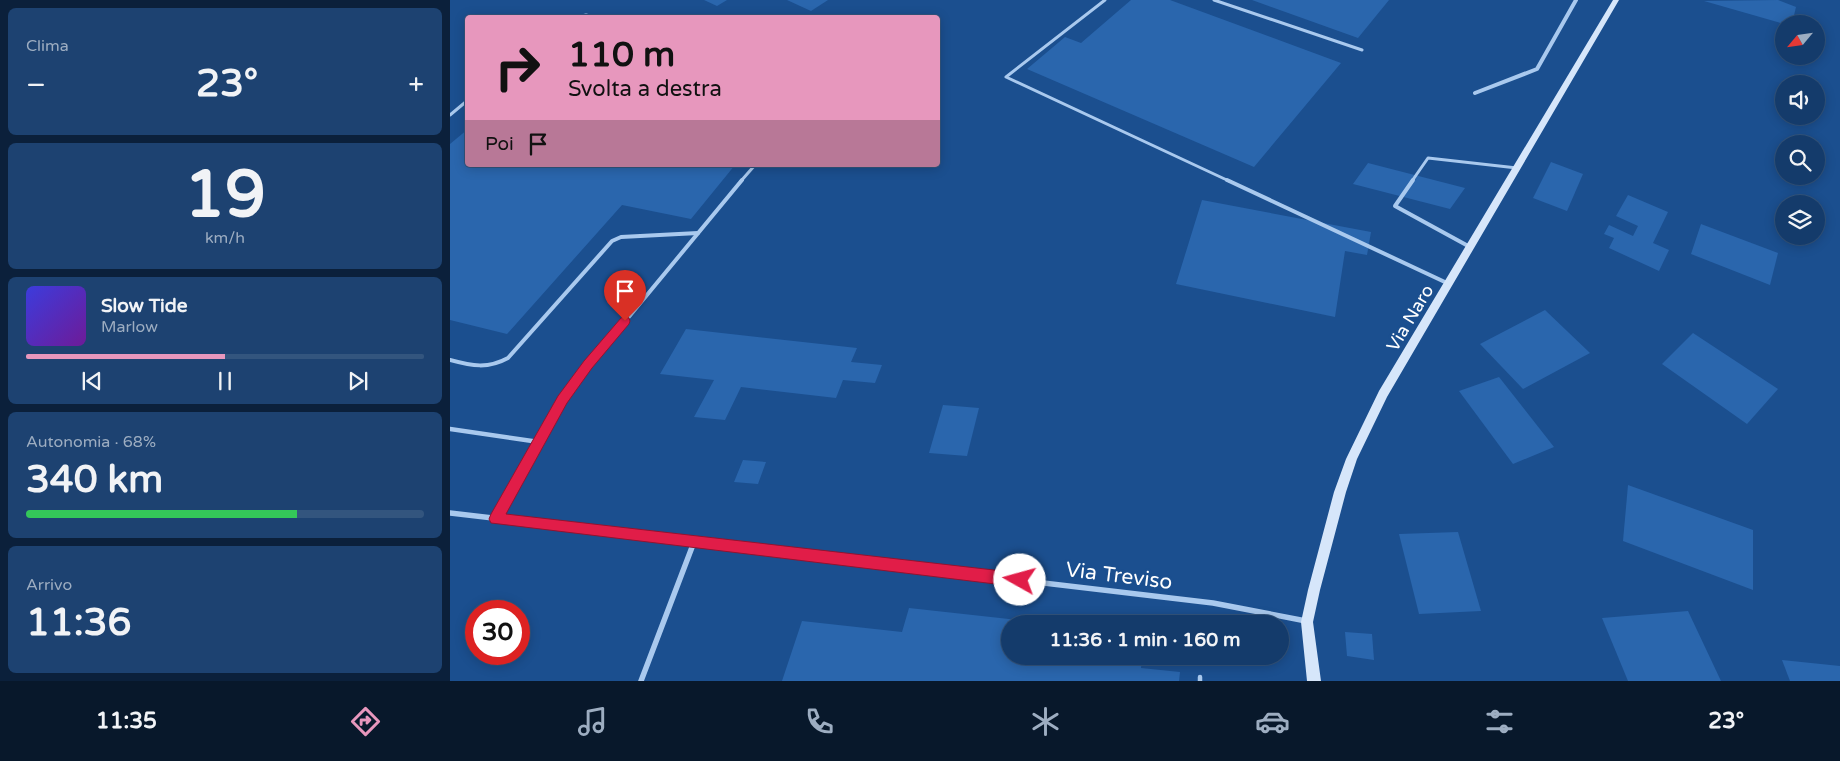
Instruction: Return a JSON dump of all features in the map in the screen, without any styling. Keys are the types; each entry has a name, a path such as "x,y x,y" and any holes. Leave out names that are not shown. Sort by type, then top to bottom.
{"street":[{"path":"1475,93 1537,69 1576,0"},
{"name":"Via Naro","path":"1314,681 1307,622 1340,492 1352,459 1384,394 1616,0"},
{"name":"Via Treviso","path":"450,513 1213,603 1307,622"},
{"path":"641,681 694,542"}],"lane":[{"path":"1105,0 1006,77 1449,284"},
{"path":"1214,0 1362,50"},
{"path":"450,115 465,102"},
{"path":"1470,247 1395,206 1428,158 1517,168"},
{"path":"496,519 562,400 588,365 753,167"},
{"path":"450,360 484,368 496,365 508,358 612,241 621,237 698,233"},
{"path":"450,429 539,442"}],"building":[{"path":"704,0 727,0 717,6"},
{"path":"787,0 828,0 811,11"},
{"path":"1131,0 1170,0 1341,63 1254,167 1027,69 1065,37 1081,43"},
{"path":"1252,0 1389,0 1358,38"},
{"path":"1778,0 1796,7 1794,15 1775,15 1775,21 1704,1"},
{"path":"465,132 465,167 733,167 691,219 622,205 507,334 450,320 450,144"},
{"path":"1551,162 1583,174 1567,211 1533,198"},
{"path":"1368,163 1465,188 1450,209 1353,184"},
{"path":"1628,195 1668,212 1653,243 1669,250 1659,271 1609,248 1614,238 1604,234 1609,225 1633,236 1638,226 1616,216"},
{"path":"1202,200 1371,232 1367,255 1345,251 1335,317 1176,284"},
{"path":"1701,224 1778,253 1770,285 1691,254"},
{"path":"1545,310 1590,353 1523,389 1480,344"},
{"path":"686,329 857,348 851,362 882,365 875,383 843,380 836,398 741,387 725,420 694,417 714,380 660,374"},
{"path":"1693,333 1778,389 1747,424 1662,364"},
{"path":"1499,377 1554,447 1513,464 1459,391"},
{"path":"943,405 979,408 967,456 929,453"},
{"path":"743,460 766,462 758,484 734,482"},
{"path":"1628,485 1753,530 1753,590 1623,541"},
{"path":"1458,532 1481,611 1419,614 1399,534"},
{"path":"909,608 1001,618 1001,665 1141,665 1141,668 1180,672 1179,681 782,681 802,621 902,632"},
{"path":"1688,611 1721,681 1628,681 1602,618"},
{"path":"1345,632 1372,634 1374,660 1347,656"},
{"path":"1782,660 1840,666 1840,681 1790,681"}],"route":[{"path":"625,321 562,400 496,519 1020,580"}]}
